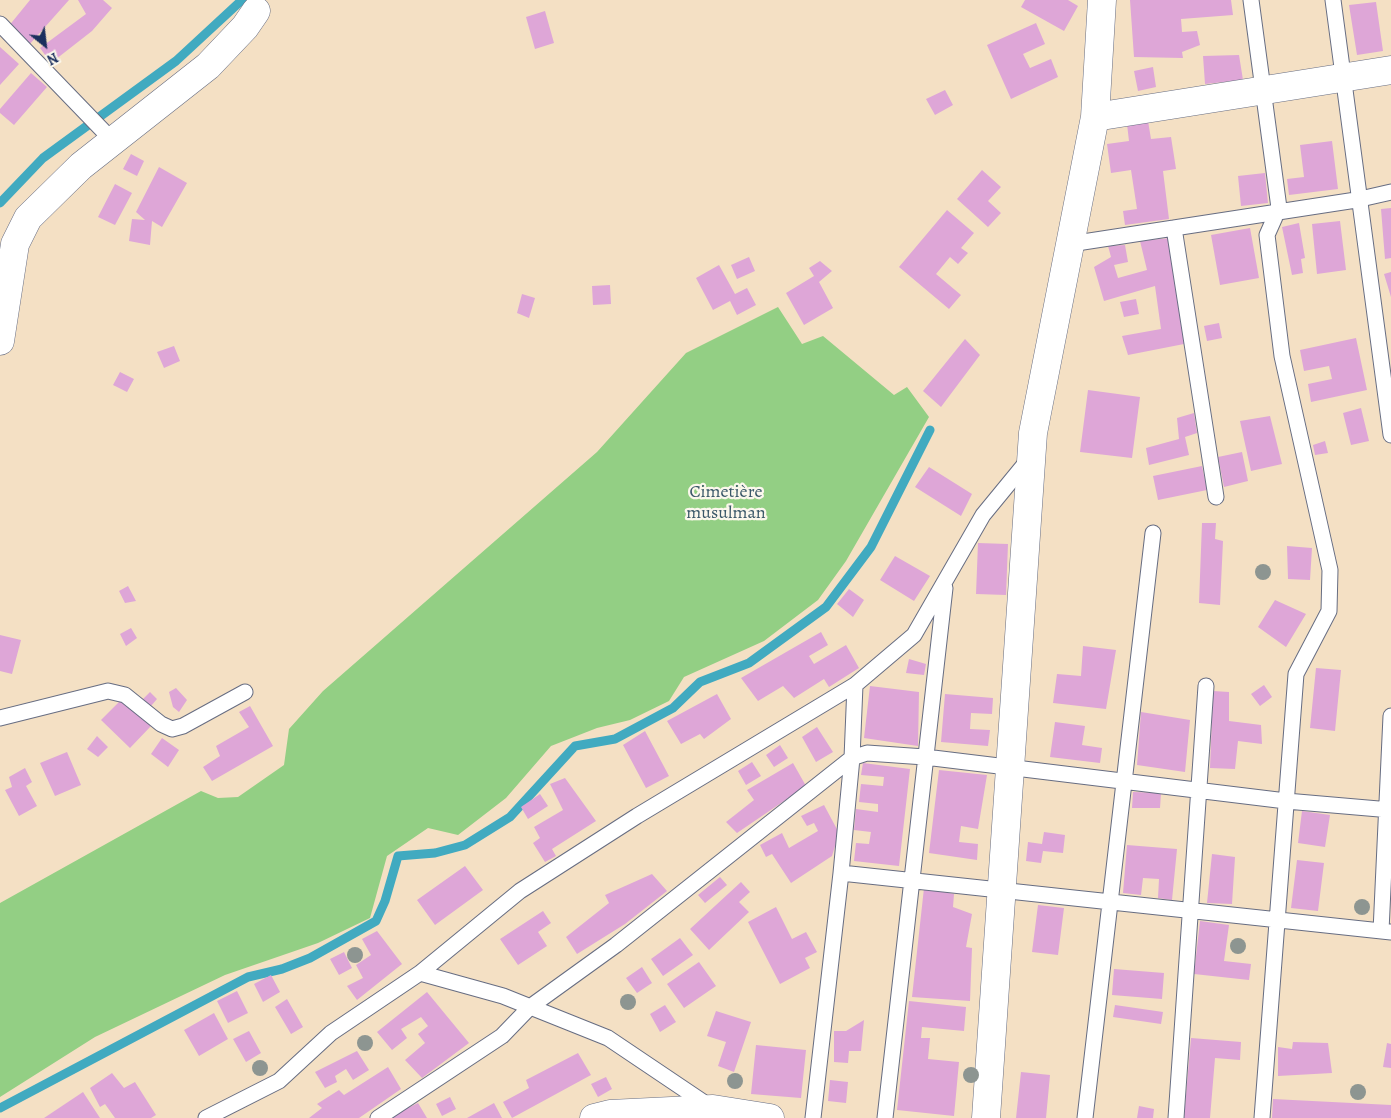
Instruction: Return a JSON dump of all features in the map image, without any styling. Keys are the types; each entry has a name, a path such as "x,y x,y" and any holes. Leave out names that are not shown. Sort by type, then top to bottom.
{"street":[{"path":"986,1118 1033,433 1095,117 1102,0"},
{"path":"0,341 15,244 28,218 81,166 208,66 245,27 262,4"},
{"path":"1095,117 1343,76 1391,70"},
{"path":"594,1118 610,1114 713,1113 770,1118"}],"lane":[{"path":"1251,0 1279,208 1267,235 1282,356 1330,570 1329,611 1296,674 1262,1118"},
{"path":"1333,0 1391,435"},
{"path":"0,24 112,140"},
{"path":"1070,244 1360,199 1391,192"},
{"path":"1174,228 1216,497"},
{"path":"206,1118 279,1080 332,1033 420,974 520,891 638,816 856,685 914,635 983,515 1032,456"},
{"path":"1085,1118 1153,533"},
{"path":"885,1118 946,581"},
{"path":"813,1118 842,873 856,685"},
{"path":"1176,1118 1206,686"},
{"path":"0,718 108,691 125,695 161,724 172,729 183,726 245,692"},
{"path":"842,873 912,879 1386,932 1391,716"},
{"path":"378,1118 502,1036 530,1007 616,945 852,758 867,753 1010,766 1286,801 1389,810"},
{"path":"420,974 503,996 608,1038 713,1113"}],"green space":[{"name":"Cimetière musulman","path":"778,307 802,344 823,336 894,395 907,387 929,417 846,561 818,600 764,641 684,677 669,701 630,720 597,728 551,746 506,798 458,835 428,828 387,856 370,918 318,943 225,975 95,1037 0,1097 0,903 201,791 218,798 238,797 284,765 289,729 323,691 597,452 686,353"}],"building":[{"path":"30,0 69,0 29,45 8,27"},
{"path":"78,0 103,0 112,8 92,31 51,63 40,48 86,14"},
{"path":"1025,0 1068,0 1078,6 1064,31 1021,7"},
{"path":"1130,0 1231,0 1233,15 1181,19 1182,32 1197,31 1200,45 1182,52 1183,58 1134,57"},
{"path":"1376,2 1383,51 1357,55 1349,5"},
{"path":"545,11 554,43 535,49 526,17"},
{"path":"1036,23 1045,44 1023,54 1030,68 1051,59 1058,77 1011,99 987,45"},
{"path":"0,47 19,64 0,85"},
{"path":"1239,55 1243,80 1205,84 1203,56"},
{"path":"1153,67 1156,87 1138,91 1134,71"},
{"path":"31,73 47,87 14,125 0,113 0,109"},
{"path":"945,90 953,105 935,115 926,99"},
{"path":"1148,121 1151,139 1171,137 1176,169 1163,171 1169,219 1125,225 1123,211 1137,209 1131,170 1111,173 1107,144 1129,141 1127,124"},
{"path":"1332,141 1338,189 1289,195 1287,179 1304,177 1300,145"},
{"path":"131,154 144,161 137,176 123,169"},
{"path":"159,167 187,183 162,227 152,221 150,245 129,241 132,219 145,220 136,212"},
{"path":"982,170 1001,187 988,201 1001,213 988,227 957,199"},
{"path":"1265,173 1268,203 1241,206 1238,176"},
{"path":"115,184 132,193 115,225 98,217"},
{"path":"1391,208 1391,258 1385,259 1381,209"},
{"path":"947,210 974,233 961,248 968,253 958,264 950,257 936,274 961,295 949,309 899,267"},
{"path":"1340,221 1346,270 1317,274 1312,224"},
{"path":"1299,223 1305,258 1301,259 1303,273 1292,275 1282,227"},
{"path":"1250,228 1259,278 1220,285 1211,235"},
{"path":"1170,238 1184,344 1128,355 1122,336 1161,329 1155,286 1104,301 1094,267 1111,257 1108,246 1125,245 1128,262 1114,265 1118,278 1147,270 1140,241"},
{"path":"749,257 755,271 737,279 731,265"},
{"path":"820,261 832,271 819,282 833,308 804,325 786,293 814,276 809,268"},
{"path":"719,265 735,294 747,288 756,305 737,315 730,301 713,310 696,278"},
{"path":"1391,272 1391,297 1384,274"},
{"path":"610,285 611,304 593,305 592,286"},
{"path":"522,294 535,298 529,318 517,313"},
{"path":"1136,299 1139,314 1124,317 1120,302"},
{"path":"1219,323 1222,338 1207,341 1204,326"},
{"path":"1356,338 1367,390 1311,402 1308,384 1332,379 1329,366 1304,371 1300,350"},
{"path":"965,339 980,355 941,407 923,391"},
{"path":"174,346 180,361 164,368 157,352"},
{"path":"120,372 134,379 127,392 113,385"},
{"path":"1088,390 1140,397 1132,458 1080,452"},
{"path":"1361,408 1369,441 1351,445 1343,413"},
{"path":"1194,413 1197,433 1185,437 1189,455 1149,465 1146,448 1179,439 1177,418"},
{"path":"1270,416 1282,464 1251,471 1240,421"},
{"path":"1325,441 1328,453 1315,455 1313,445"},
{"path":"1242,452 1248,481 1224,487 1218,457"},
{"path":"1202,466 1207,490 1158,500 1153,476"},
{"path":"929,467 972,494 961,516 915,487"},
{"path":"1202,523 1216,523 1215,539 1223,541 1220,605 1199,603"},
{"path":"978,543 1008,544 1006,595 976,594"},
{"path":"1287,546 1312,548 1310,580 1288,579"},
{"path":"895,556 930,576 914,601 880,580"},
{"path":"128,586 136,601 125,603 119,591"},
{"path":"849,589 864,600 853,617 837,604"},
{"path":"1275,600 1306,614 1286,647 1258,627"},
{"path":"131,628 137,638 126,646 120,634"},
{"path":"821,632 828,645 809,656 814,664 846,645 859,668 829,687 824,679 794,698 783,686 758,701 741,678"},
{"path":"0,635 21,640 12,674 0,671"},
{"path":"1083,646 1116,650 1106,709 1053,703 1057,674 1081,676"},
{"path":"909,659 926,664 924,675 906,673"},
{"path":"1316,668 1341,670 1335,731 1310,728"},
{"path":"1264,685 1272,697 1260,706 1251,694"},
{"path":"870,686 919,692 918,746 864,738"},
{"path":"176,688 187,700 179,712 173,707 169,692"},
{"path":"1213,691 1229,692 1229,721 1261,725 1262,744 1238,741 1235,769 1210,768"},
{"path":"150,692 157,699 151,706 143,699"},
{"path":"717,694 731,719 704,739 700,734 681,744 667,721"},
{"path":"945,694 993,698 992,714 971,713 970,729 990,730 988,746 941,742"},
{"path":"121,700 151,726 130,748 101,720"},
{"path":"250,706 273,746 212,781 203,767 220,756 216,746 249,727 239,712"},
{"path":"1141,712 1190,720 1185,772 1137,765"},
{"path":"1055,722 1085,726 1082,745 1102,748 1100,763 1050,757"},
{"path":"817,727 833,752 816,762 802,737"},
{"path":"645,731 669,776 646,788 623,745"},
{"path":"97,736 108,747 98,757 87,749"},
{"path":"162,738 179,750 168,767 151,754"},
{"path":"780,745 788,758 774,767 766,755"},
{"path":"67,752 81,785 55,796 40,763"},
{"path":"752,762 761,776 746,785 738,771"},
{"path":"793,763 806,786 737,833 726,822 754,800 747,790"},
{"path":"863,763 910,769 899,866 854,861 856,843 869,844 871,832 854,830 856,809 878,812 878,804 859,802 861,784 883,786 884,777 861,775"},
{"path":"25,768 32,782 26,786 37,806 19,816 5,790 12,787 9,777"},
{"path":"939,770 987,775 978,829 961,826 959,842 978,844 977,860 929,853"},
{"path":"565,778 596,821 552,849 556,856 545,862 533,843 540,838 534,827 563,810 550,784"},
{"path":"1133,792 1161,793 1160,808 1132,808"},
{"path":"540,794 548,806 528,819 521,807"},
{"path":"824,805 839,833 832,856 791,883 772,854 766,857 760,845 782,833 789,848 818,831 814,823 807,826 801,816"},
{"path":"1302,811 1330,815 1325,847 1298,843"},
{"path":"1044,832 1065,835 1063,853 1043,851 1041,863 1026,861 1028,842 1042,844"},
{"path":"1127,845 1177,849 1172,900 1158,898 1159,879 1143,878 1141,895 1123,893"},
{"path":"1212,854 1235,857 1232,904 1207,903"},
{"path":"1297,860 1324,863 1318,911 1291,908"},
{"path":"465,866 483,890 435,925 417,900"},
{"path":"652,874 667,891 625,924 577,954 566,937 609,903 605,895"},
{"path":"720,877 727,885 705,903 698,895"},
{"path":"741,882 750,892 739,902 749,912 709,950 690,929"},
{"path":"924,888 954,894 953,907 972,914 966,947 972,948 970,1001 912,997"},
{"path":"1038,905 1064,908 1058,955 1032,952"},
{"path":"776,907 792,939 806,932 817,952 805,958 810,968 780,984 748,922"},
{"path":"543,911 551,923 538,932 547,946 518,965 500,939"},
{"path":"1200,921 1229,925 1224,961 1251,964 1249,980 1194,974"},
{"path":"377,931 402,964 357,1000 347,986 363,978 356,965 371,955 362,939"},
{"path":"680,938 693,955 663,976 651,959"},
{"path":"344,952 352,968 339,975 330,959"},
{"path":"699,962 716,986 684,1008 667,984"},
{"path":"642,967 652,983 637,993 626,978"},
{"path":"1114,969 1164,973 1162,999 1112,995"},
{"path":"271,975 280,992 263,1002 254,984"},
{"path":"237,991 248,1013 228,1023 217,1001"},
{"path":"427,992 469,1043 422,1078 405,1060 425,1043 418,1034 428,1026 421,1017 401,1029 407,1038 392,1050 377,1032"},
{"path":"287,999 303,1027 291,1034 275,1007"},
{"path":"909,1001 966,1007 964,1031 922,1027 921,1038 930,1038 928,1059 959,1062 954,1116 897,1110"},
{"path":"665,1005 676,1022 660,1032 650,1014"},
{"path":"1115,1005 1163,1012 1161,1024 1113,1017"},
{"path":"716,1011 751,1022 734,1072 718,1066 726,1042 707,1036"},
{"path":"214,1013 228,1039 199,1056 184,1030"},
{"path":"864,1020 861,1051 849,1051 848,1063 834,1062 834,1031 846,1031"},
{"path":"249,1031 261,1053 246,1062 233,1039"},
{"path":"1191,1038 1241,1042 1240,1060 1215,1058 1210,1118 1184,1118"},
{"path":"1293,1042 1328,1043 1332,1073 1278,1076 1278,1047 1292,1049"},
{"path":"1387,1043 1391,1044 1391,1068 1383,1067"},
{"path":"756,1045 806,1050 801,1098 751,1094"},
{"path":"357,1051 369,1070 353,1080 346,1069 335,1076 337,1082 325,1088 315,1072"},
{"path":"578,1053 591,1075 512,1118 503,1102 529,1088 526,1080"},
{"path":"388,1067 401,1089 359,1118 309,1118 322,1108 317,1104 339,1090 344,1095"},
{"path":"1021,1072 1050,1075 1046,1118 1016,1118"},
{"path":"112,1073 124,1088 135,1082 156,1115 151,1118 115,1118 105,1104 100,1107 90,1088"},
{"path":"606,1077 612,1089 598,1097 591,1084"},
{"path":"830,1080 848,1082 846,1103 828,1101"},
{"path":"83,1092 100,1118 44,1118"},
{"path":"450,1097 456,1109 442,1116 436,1104"},
{"path":"1273,1099 1391,1105 1391,1118 1272,1118"},
{"path":"418,1103 427,1118 387,1118"},
{"path":"494,1103 502,1118 467,1118"},
{"path":"1139,1106 1154,1109 1153,1118 1137,1118"}],"waterway":[{"path":"0,203 43,158 176,61 242,0"},
{"path":"0,1108 248,977 282,969 310,958 376,921 385,901 398,856 435,853 465,845 510,817 575,746 615,739 673,708 700,682 749,663 826,607 871,547 930,430"}]}
